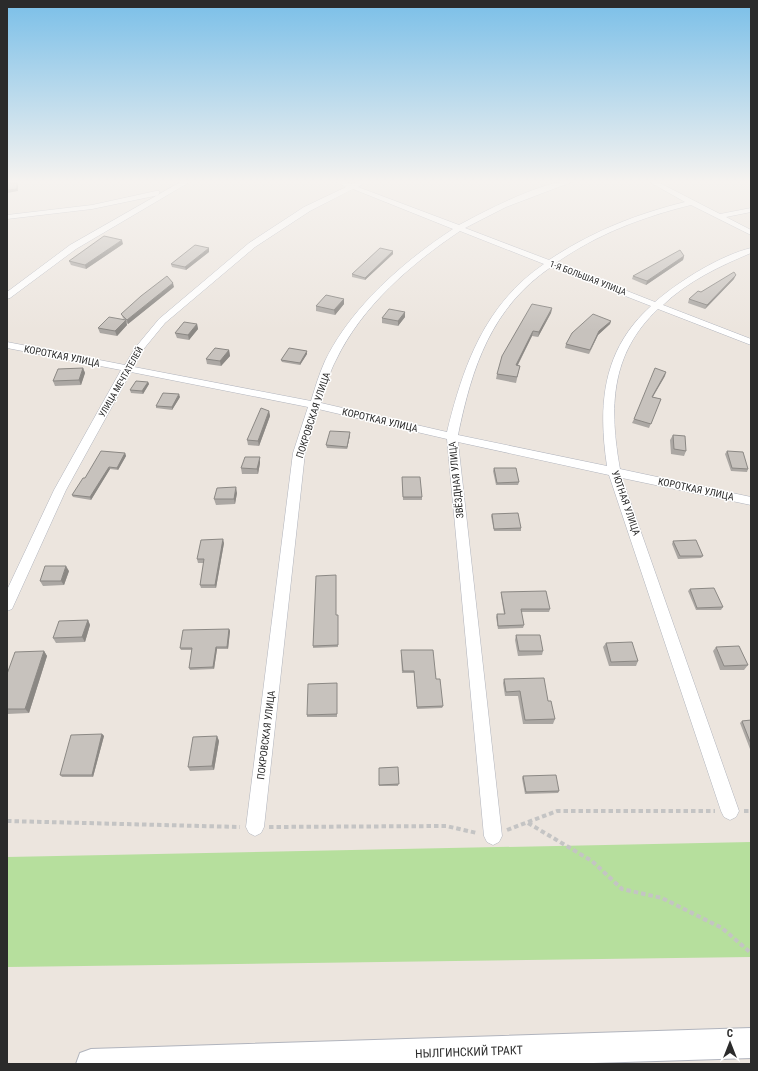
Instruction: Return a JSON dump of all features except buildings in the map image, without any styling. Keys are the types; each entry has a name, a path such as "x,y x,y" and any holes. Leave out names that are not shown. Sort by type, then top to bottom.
{"main road":[{"name":"НЫЛГИНСКИЙ ТРАКТ","path":"91,1064 751,1043"}],"street":[{"path":"7,296 73,246 101,230"},
{"name":"УЛИЦА МЕЧТАТЕЛЕЙ","path":"7,605 60,490 138,350 162,321 252,245 275,230"},
{"name":"ПОКРОВСКАЯ УЛИЦА","path":"255,827 299,453 314,405 332,356 360,314 408,268 456,230"},
{"name":"1-Я БОЛЬШАЯ УЛИЦА","path":"464,230 751,342"},
{"name":"ЗВЁЗДНАЯ УЛИЦА","path":"493,836 452,437 464,384 480,344 495,319 515,292 549,263 595,236 610,230"},
{"name":"УЮТНАЯ УЛИЦА","path":"730,811 614,471 610,445 609,403 612,377 622,349 637,324 657,305 697,275 751,250"},
{"name":"КОРОТКАЯ УЛИЦА","path":"7,345 314,405 452,437 751,501"}],"path":[{"path":"7,821 255,827 446,826 493,836 557,811 751,811"},
{"path":"527,823 592,861 622,889 662,898 722,928 751,953"}],"green space":[{"path":"751,842 751,957 7,967 7,857"}]}
